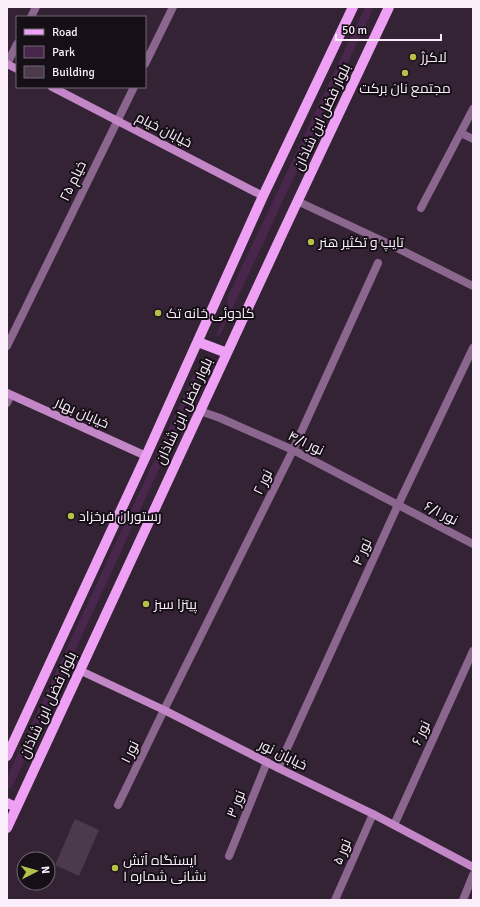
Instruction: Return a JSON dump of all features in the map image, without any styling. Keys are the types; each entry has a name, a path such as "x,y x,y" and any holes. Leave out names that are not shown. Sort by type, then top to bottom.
{"main road":[{"name":"بلوار فضل ابن شاذان","path":"7,756 146,456 264,196 353,7"},
{"name":"بلوار فضل ابن شاذان","path":"7,828 12,805 79,670 389,7"},
{"path":"7,64 16,68"},
{"name":"خیابان خیام","path":"54,88 264,196"},
{"path":"198,342 227,353"},
{"name":"خیابان بهار","path":"8,397 146,456"},
{"name":"خیابان نور","path":"79,670 164,710 373,814 473,866"}],"street":[{"path":"32,16 36,7"},
{"path":"146,62 173,7"},
{"path":"7,64 16,46"},
{"name":"خیام ۲۵","path":"7,346 134,88"},
{"path":"421,208 473,109"},
{"path":"461,134 473,139"},
{"path":"297,201 387,242 473,286"},
{"name":"نور ۲","path":"164,710 293,450 378,263"},
{"name":"نور ۴","path":"278,768 398,505 473,348"},
{"name":"نور ۴/۱","path":"200,411 220,418 293,450 398,505"},
{"name":"نور ۶/۱","path":"398,505 473,544"},
{"name":"نور ۶","path":"394,825 473,651"},
{"name":"نور ۱","path":"118,805 164,710"},
{"name":"نور ۳","path":"229,856 267,762"},
{"name":"نور ۵","path":"335,900 373,814"},
{"path":"462,900 473,875"}],"green space":[{"path":"365,7 374,7 220,335 217,336 228,309 227,298"},
{"path":"195,372 197,372 198,375 188,396 185,413 13,785 11,788 7,788 7,777"}],"building":[{"path":"75,819 99,830 79,876 56,865"}],"place":[{"name":"لاکرژ","path":"413,57"},
{"name":"مجتمع نان برکت","path":"405,73"},
{"name":"تایپ و تکثیر هنر","path":"311,242"},
{"name":"کادوئی خانه تک","path":"158,313"},
{"name":"رستوران فرخزاد","path":"71,516"},
{"name":"پیتزا سبز","path":"146,604"},
{"name":"ایستگاه آتش نشانی شماره ۱","path":"115,868"}]}
